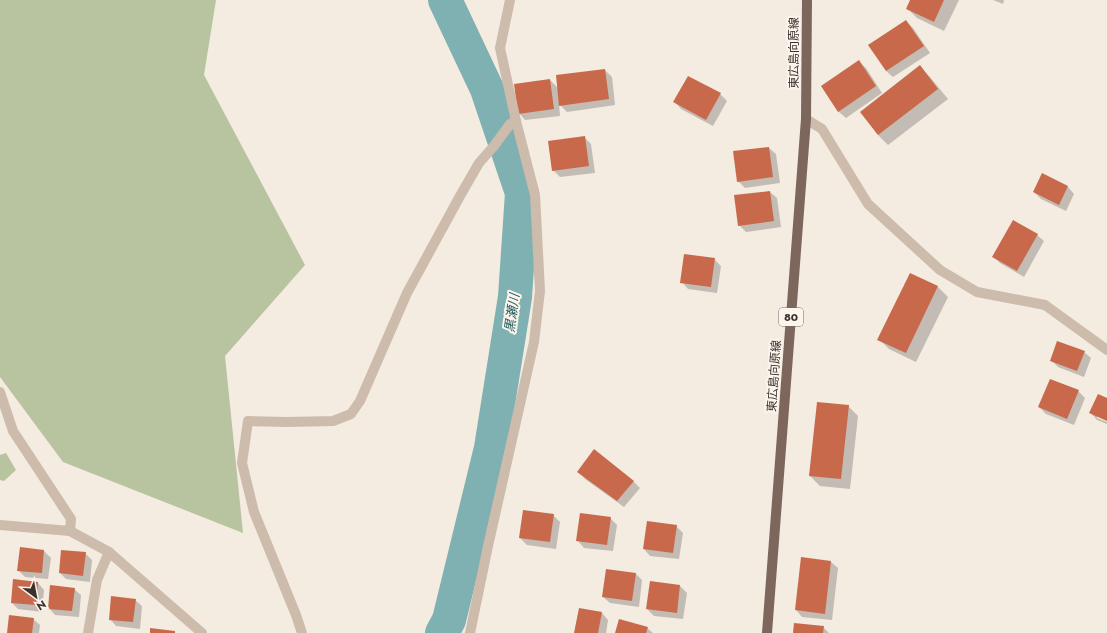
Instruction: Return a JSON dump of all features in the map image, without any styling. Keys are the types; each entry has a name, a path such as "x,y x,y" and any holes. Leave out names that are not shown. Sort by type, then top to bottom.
{"main road":[{"name":"東広島向原線","path":"767,633 806,119 807,0"}],"street":[{"path":"470,633 534,342 540,291 535,195 513,122 500,48 510,0"},
{"path":"806,119 822,129 868,204 940,270 977,292 1045,305 1107,350"},
{"path":"302,633 254,512 242,463 248,421 333,421 351,414 360,401 406,293 479,163 513,122"},
{"path":"0,392 13,431 71,519 70,531"},
{"path":"0,525 70,531 109,552 202,633"},
{"path":"88,633 97,580 109,552"}],"green space":[{"path":"0,0 216,0 204,75 305,265 225,356 243,533 63,462 0,377"},
{"path":"6,453 16,470 4,481 0,480 0,455"}],"building":[{"path":"910,0 944,0 934,22 906,9"},
{"path":"906,20 924,46 886,71 868,45"},
{"path":"859,60 876,86 838,112 821,86"},
{"path":"920,65 938,89 878,135 860,112"},
{"path":"605,69 609,99 559,106 556,75"},
{"path":"688,76 721,93 706,120 673,102"},
{"path":"550,79 554,109 518,114 514,84"},
{"path":"585,136 589,166 552,171 548,141"},
{"path":"769,147 773,177 737,182 733,151"},
{"path":"1042,173 1068,186 1059,205 1033,192"},
{"path":"770,191 774,221 738,226 734,195"},
{"path":"1013,220 1038,234 1017,271 992,257"},
{"path":"684,254 715,258 711,287 680,283"},
{"path":"910,273 938,286 906,353 877,340"},
{"path":"1057,341 1085,351 1077,371 1050,361"},
{"path":"1050,379 1079,390 1067,419 1038,407"},
{"path":"1098,394 1107,398 1107,421 1089,413"},
{"path":"817,402 849,405 841,479 809,476"},
{"path":"594,449 634,481 617,501 577,472"},
{"path":"523,510 554,514 550,542 519,538"},
{"path":"580,513 611,517 607,545 576,541"},
{"path":"647,521 677,525 673,553 643,549"},
{"path":"20,547 44,550 42,573 17,571"},
{"path":"61,550 86,552 83,576 59,573"},
{"path":"801,557 831,561 825,614 795,610"},
{"path":"606,569 636,573 632,601 602,597"},
{"path":"13,579 38,582 36,605 11,603"},
{"path":"650,581 680,585 677,613 646,609"},
{"path":"50,585 75,588 72,611 48,609"},
{"path":"111,596 136,599 133,622 109,620"},
{"path":"579,608 602,612 598,633 574,633"},
{"path":"9,615 34,618 32,633 7,633"},
{"path":"619,619 648,627 646,633 615,633"},
{"path":"794,623 824,626 823,633 793,633"},
{"path":"150,628 175,631 175,633 150,633"}],"waterway":[{"name":"黒瀬川","path":"442,633 449,620 491,448 515,297 522,193 487,89 445,0"}]}
